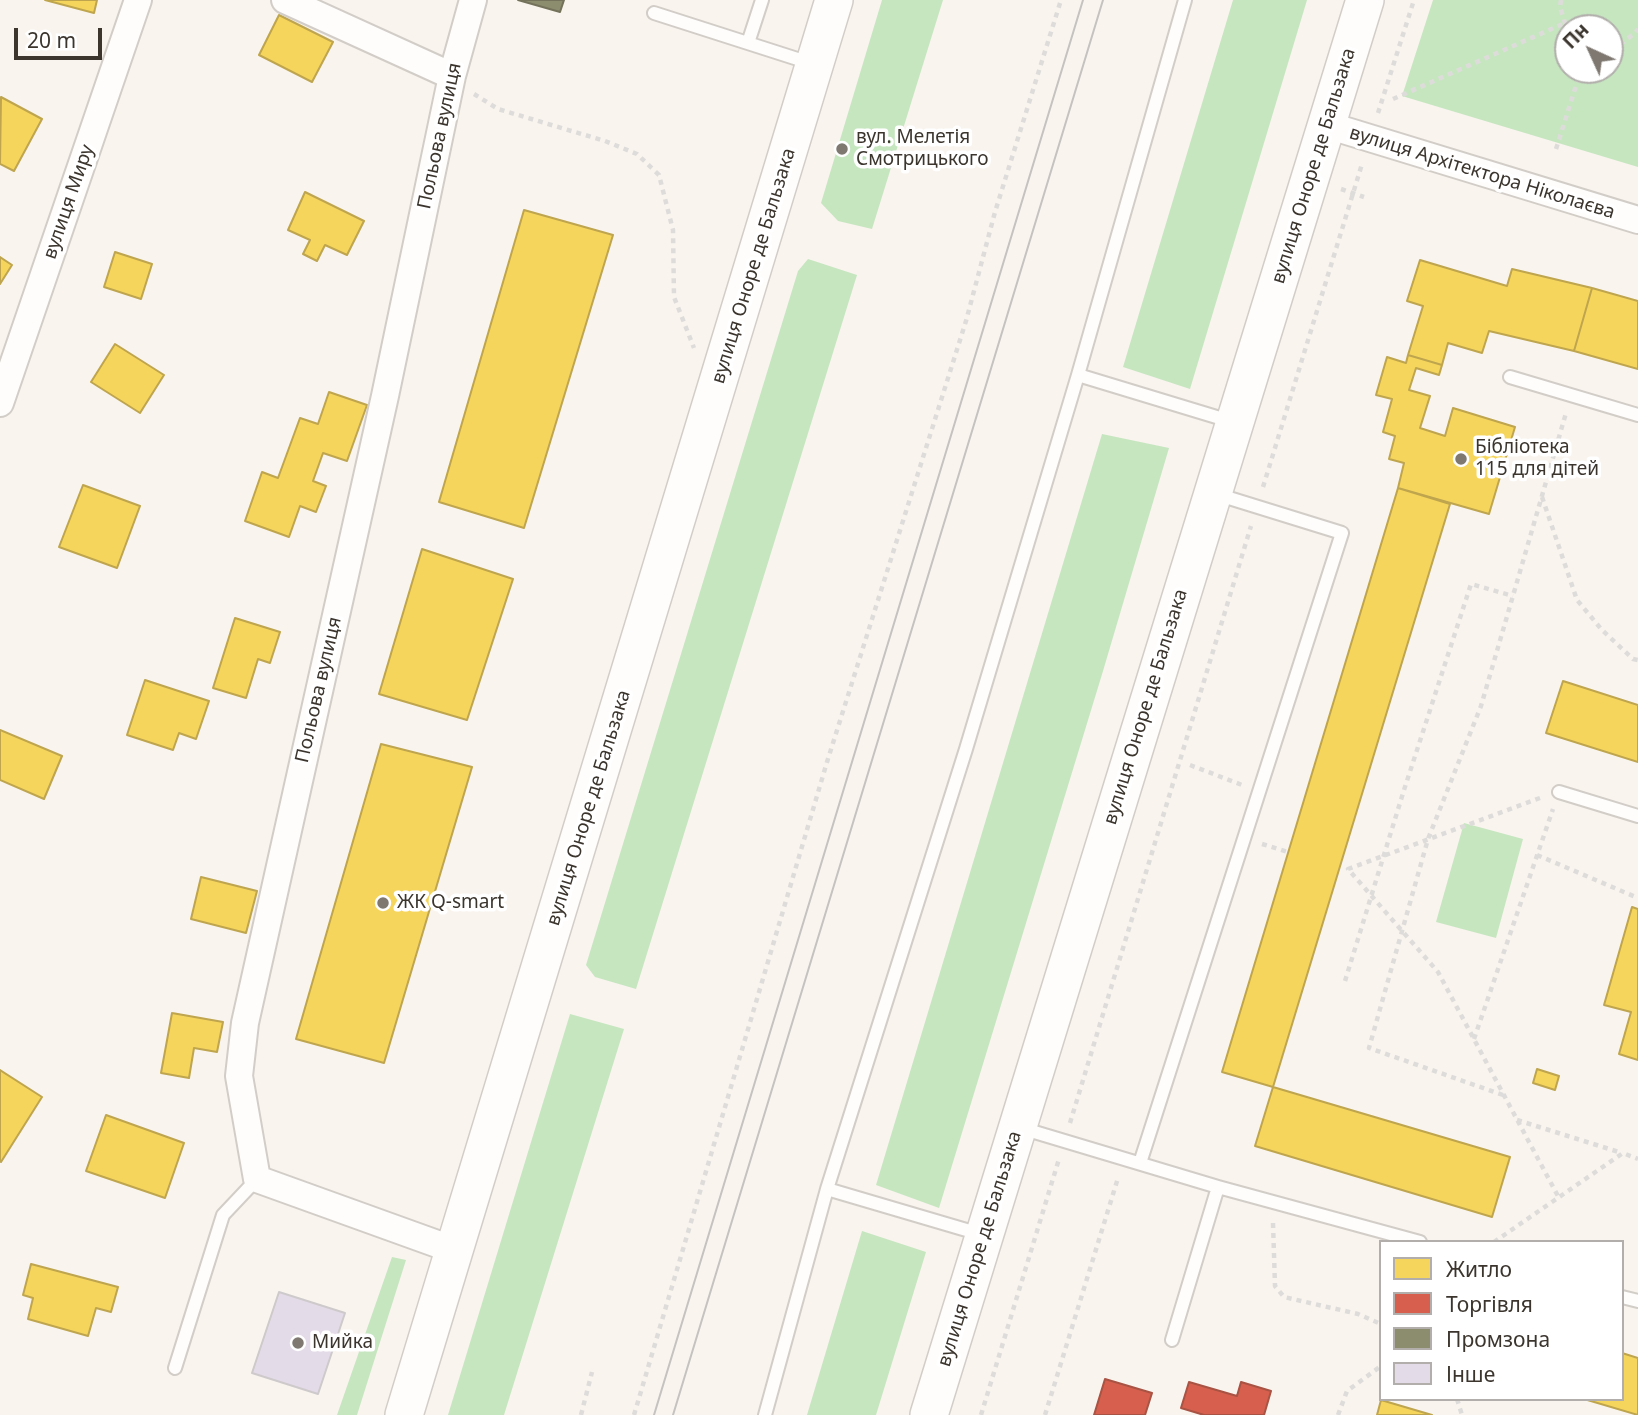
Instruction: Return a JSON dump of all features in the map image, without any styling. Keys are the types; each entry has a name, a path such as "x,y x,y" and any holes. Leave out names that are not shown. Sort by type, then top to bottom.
{"street":[{"name":"вулиця Миру","path":"0,403 138,0"},
{"path":"285,0 452,76"},
{"name":"Польова вулиця","path":"257,1179 239,1076 245,1023 385,396 452,76 473,0"},
{"name":"вулиця Оноре де Бальзака","path":"404,1415 834,0"},
{"name":"вулиця Оноре де Бальзака","path":"929,1415 1365,0"},
{"name":"вулиця Архітектора Ніколаєва","path":"1327,125 1638,220"},
{"path":"257,1179 454,1250"}],"lane":[{"path":"748,43 762,0"},
{"path":"765,1415 827,1189 966,749 1078,375 1185,0"},
{"path":"654,13 814,64"},
{"path":"1078,375 1234,423"},
{"path":"1510,377 1638,415"},
{"path":"1140,1163 1342,533 1212,493"},
{"path":"1559,792 1638,816"},
{"path":"1018,1126 1218,1187 1413,1240"},
{"path":"175,1368 223,1215 257,1179"},
{"path":"1172,1340 1218,1187"},
{"path":"827,1189 984,1235"}],"path":[{"path":"634,1415 827,762 966,321 995,212 1061,0"},
{"path":"981,1415 1414,0"},
{"path":"1394,99 1554,31"},
{"path":"452,76 470,92 498,109 637,154 659,176 673,230 674,298 696,352 718,386"},
{"path":"1556,149 1577,84"},
{"path":"1340,189 1364,197"},
{"path":"1503,1095 1369,1048 1429,839 1481,706 1572,395"},
{"path":"1542,496 1577,600 1602,630 1633,659 1638,660"},
{"path":"1345,981 1471,584 1513,596"},
{"path":"1190,765 1259,791"},
{"path":"1559,792 1348,869 1438,972 1559,1198"},
{"path":"1474,1039 1559,792"},
{"path":"1537,855 1638,898"},
{"path":"1340,867 1346,869"},
{"path":"1517,1120 1638,1159"},
{"path":"1497,1240 1623,1153"},
{"path":"1045,1415 1124,1158"},
{"path":"1273,1202 1275,1286 1284,1297 1358,1314 1379,1323"},
{"path":"1338,1415 1347,1391 1379,1367"},
{"path":"580,1415 592,1372"}],"green space":[{"path":"882,0 943,0 872,229 838,221 821,203"},
{"path":"1233,0 1307,0 1190,389 1123,367"},
{"path":"1433,0 1638,0 1638,167 1402,96"},
{"path":"808,259 857,275 636,989 595,977 586,965 798,271"},
{"path":"1102,434 1169,448 939,1208 876,1185"},
{"path":"1464,823 1523,839 1496,938 1436,922"},
{"path":"570,1014 624,1029 504,1415 448,1415"},
{"path":"862,1231 926,1252 876,1415 807,1415"},
{"path":"392,1257 406,1260 357,1415 337,1415"}],"building: Житло":[{"path":"45,0 97,0 94,13"},
{"path":"279,15 333,42 312,82 259,55"},
{"path":"1,97 42,119 14,171 0,164"},
{"path":"305,192 364,221 347,255 325,245 317,261 303,254 310,240 288,230"},
{"path":"524,210 613,235 524,528 439,502"},
{"path":"115,252 152,264 141,299 104,287"},
{"path":"0,257 12,265 0,284"},
{"path":"1420,260 1507,286 1512,269 1592,288 1574,351 1489,331 1482,353 1448,343 1442,365 1408,355 1423,306 1407,301"},
{"path":"1592,288 1638,301 1638,369 1574,351"},
{"path":"115,344 164,375 140,413 91,382"},
{"path":"1408,355 1442,365 1439,375 1416,368 1409,390 1430,396 1420,428 1445,436 1453,408 1515,427 1489,514 1398,488 1404,463 1389,459 1395,436 1383,432 1392,399 1376,395 1387,357 1406,363"},
{"path":"329,392 367,405 347,461 323,453 313,481 326,486 316,512 300,506 289,537 245,521 262,472 278,478 300,418 318,424"},
{"path":"83,485 140,506 117,568 59,547"},
{"path":"1398,488 1450,504 1273,1087 1222,1072"},
{"path":"422,549 513,579 467,720 379,694"},
{"path":"235,618 280,632 270,663 258,659 246,698 213,688"},
{"path":"145,680 209,701 196,739 179,733 173,750 127,735"},
{"path":"1563,681 1638,705 1638,762 1546,733"},
{"path":"0,730 62,756 44,799 0,780"},
{"name":"ЖК Q-smart","path":"381,744 472,767 384,1063 296,1039"},
{"path":"201,877 257,891 246,933 191,919"},
{"path":"1632,907 1638,909 1638,1060 1619,1054 1631,1012 1604,1005"},
{"path":"172,1013 223,1022 217,1052 194,1048 189,1078 161,1073"},
{"path":"1537,1069 1559,1076 1555,1090 1533,1083"},
{"path":"0,1070 42,1097 1,1162 0,1161"},
{"path":"1273,1087 1510,1157 1492,1217 1255,1146"},
{"path":"106,1115 184,1143 165,1198 86,1171"},
{"path":"31,1264 118,1287 111,1312 96,1308 88,1336 28,1319 33,1298 23,1295"},
{"path":"1624,1354 1638,1358 1638,1415 1591,1401 1624,1401"},
{"path":"1381,1401 1384,1401 1432,1415 1377,1415"}],"building: Торгівля":[{"path":"1105,1379 1152,1393 1145,1415 1094,1415"},
{"path":"1189,1382 1237,1396 1241,1382 1271,1391 1264,1415 1204,1415 1181,1408"}],"building: Промзона":[{"path":"518,0 564,0 560,12"}],"building: Інше":[{"name":"Мийка","path":"279,1292 345,1313 318,1394 252,1373"}],"tram line":[{"path":"654,1415 1083,0"},
{"path":"673,1415 1103,0"}],"place":[{"name":"вул. Мелетія Смотрицького","path":"842,149"},
{"name":"Бібліотека 115 для дітей","path":"1461,459"},
{"name":"ЖК Q-smart","path":"383,903"},
{"name":"Мийка","path":"298,1343"}]}
